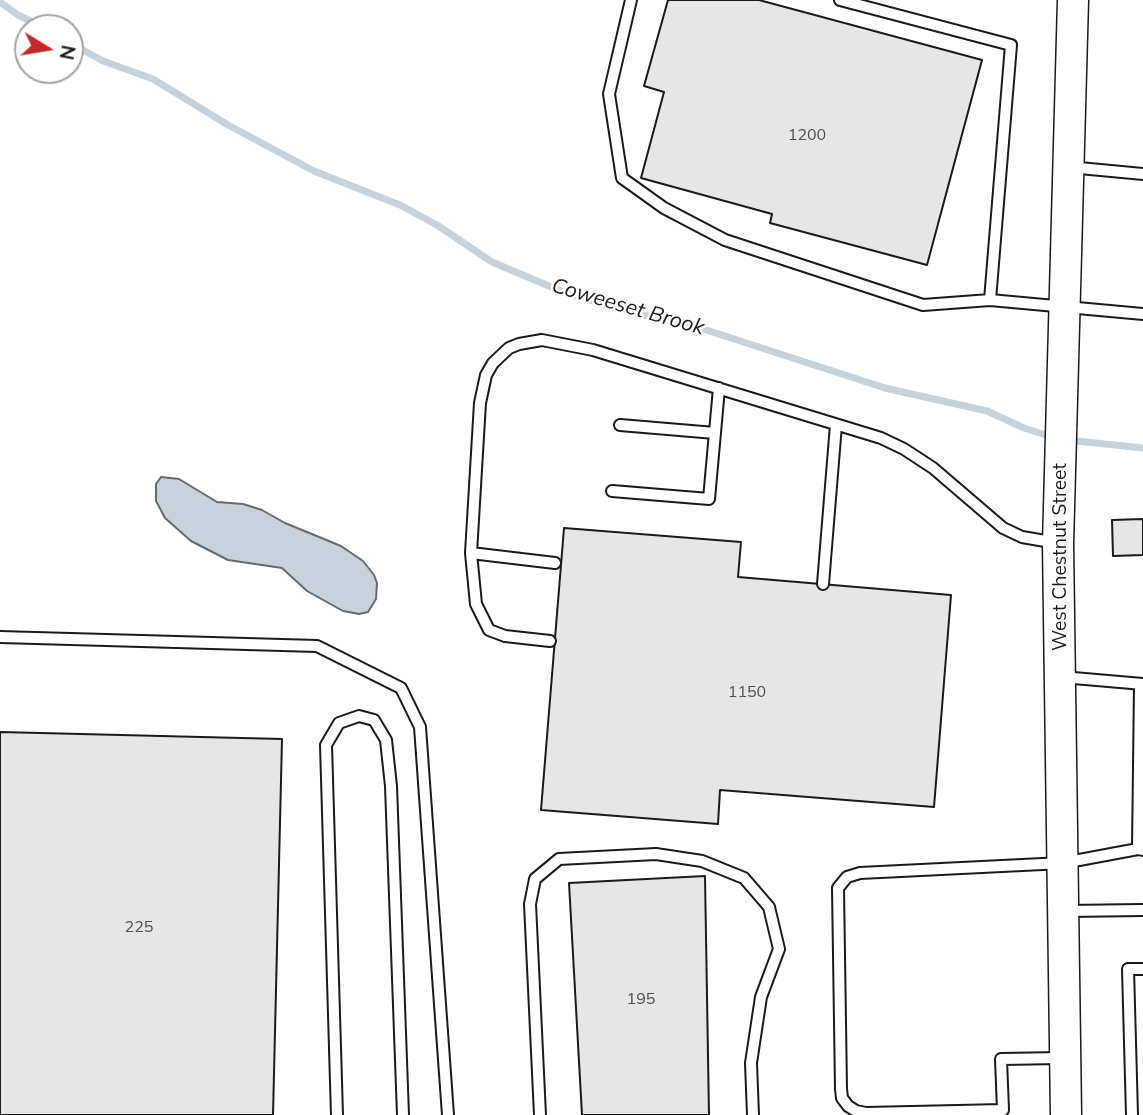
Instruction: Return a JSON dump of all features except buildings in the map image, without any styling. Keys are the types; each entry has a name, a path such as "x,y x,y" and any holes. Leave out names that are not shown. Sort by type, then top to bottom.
{"main road":[{"name":"West Chestnut Street","path":"1066,1115 1058,544 1073,0"}],"lane":[{"path":"631,0 609,94 622,178 664,208 725,240 923,305 990,300 1143,314"},
{"path":"840,0 1011,45 990,300"},
{"path":"1068,167 1143,174"},
{"path":"550,641 505,636 489,630 476,604 471,553 480,402 486,374 509,348 542,340 572,344 870,434 904,449 933,468 992,520 1012,533 1031,540 1058,544"},
{"path":"612,491 709,499 719,388"},
{"path":"620,425 715,433"},
{"path":"823,584 836,425"},
{"path":"471,553 555,563"},
{"path":"0,637 317,646 401,688 420,726 448,1115"},
{"path":"1061,677 1142,684 1140,850 1063,863 860,873 844,880 838,888 837,898 841,1094 848,1106 861,1113 1003,1110 1001,1059 1065,1058"},
{"path":"337,1115 326,745 339,723 359,716 374,720 386,740 391,786 404,1115"},
{"path":"540,1115 530,904 535,879 559,859 656,854 702,861 744,878 769,907 779,949 761,997 751,1063 753,1115"},
{"path":"1063,911 1143,910"},
{"path":"1132,1115 1128,969 1143,969"}],"shaded area":[{"path":"161,477 179,479 217,502 243,504 262,510 285,523 341,546 363,561 374,575 377,583 376,599 368,612 359,614 343,611 307,591 282,568 228,560 191,541 165,518 156,501 156,484"}],"waterway":[{"name":"Coweeset Brook","path":"0,2 17,14"},
{"name":"Coweeset Brook","path":"84,51 103,61 153,79 228,125 314,171 400,205 437,225 492,262 568,294 637,314 688,324 885,388 987,411 1052,437"},
{"name":"Coweeset Brook","path":"1067,440 1143,448"}]}
